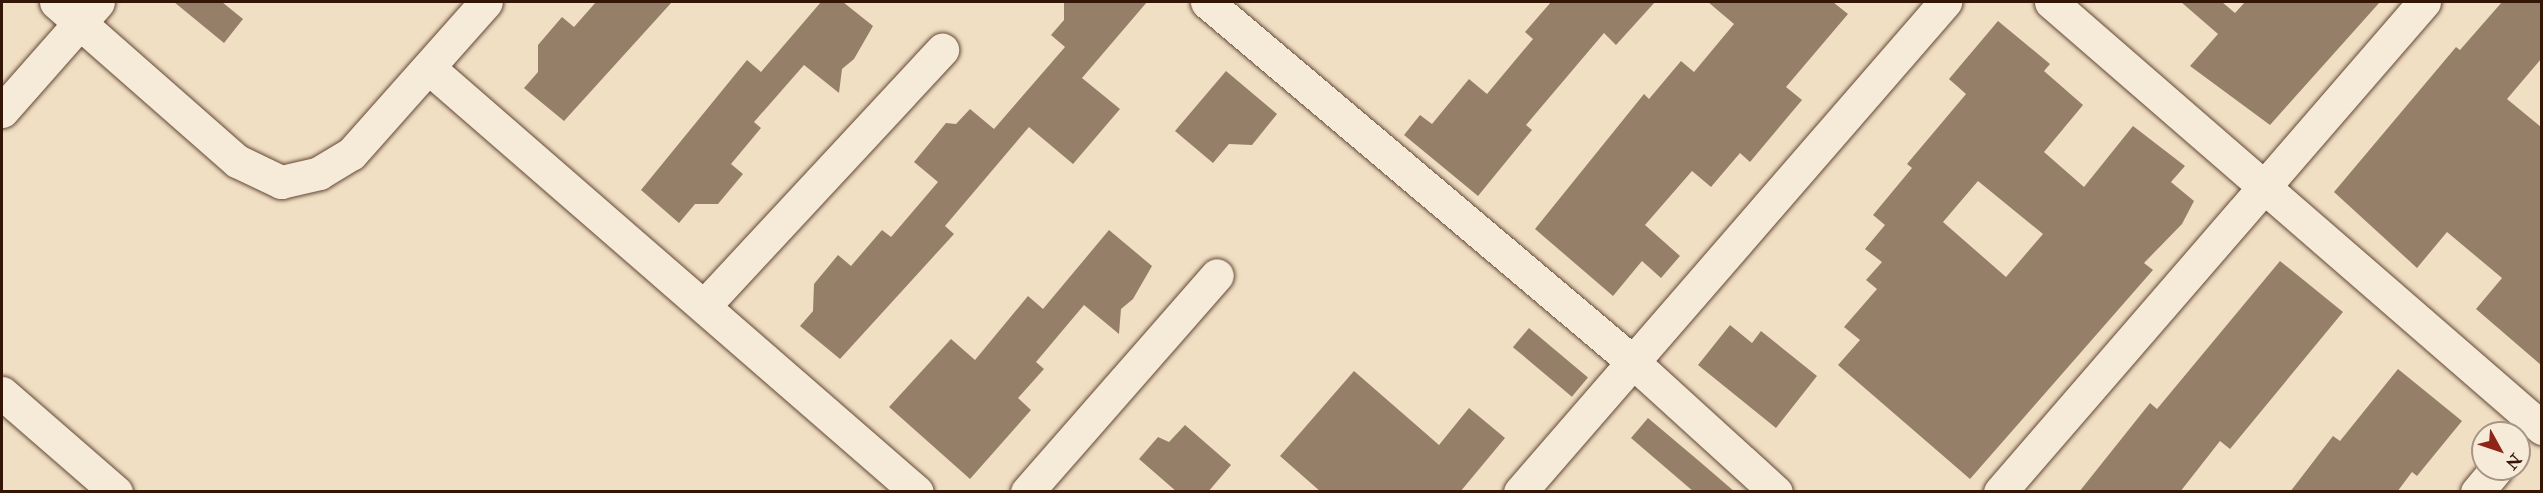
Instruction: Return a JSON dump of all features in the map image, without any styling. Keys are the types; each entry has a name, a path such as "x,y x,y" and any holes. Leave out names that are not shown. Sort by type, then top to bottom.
{"street":[{"path":"2,111 78,9 237,161 281,182 319,173 351,154 486,2"},
{"path":"1207,2 1633,362 1776,492"},
{"path":"1520,492 1946,2"},
{"path":"2051,2 2534,428"},
{"path":"2000,492 2424,2"},
{"path":"704,306 942,50"},
{"path":"429,68 917,492"},
{"path":"1026,492 1217,275"},
{"path":"2,393 116,492"}],"building":[{"path":"174,2 222,2 243,19 224,43"},
{"path":"596,2 672,2 564,121 524,88 538,72 538,45 562,17 574,27"},
{"path":"821,2 843,2 873,26 854,59 842,69 839,93 804,65 754,122 761,128 731,164 743,174 718,204 695,204 679,223 641,190 747,60 761,72"},
{"path":"1064,2 1147,2 1082,78 1120,109 1073,164 1029,127 945,226 954,234 840,359 800,326 813,311 814,284 838,255 851,266 882,230 891,237 938,182 914,162 946,123 956,124 970,109 994,129 1065,47 1051,35 1064,20"},
{"path":"1551,2 1655,2 1616,45 1604,33 1526,125 1532,130 1478,196 1404,135 1420,115 1432,124 1469,79 1487,94 1533,39 1525,32"},
{"path":"1708,2 1833,2 1848,14 1786,87 1802,100 1750,162 1740,153 1711,187 1692,171 1645,225 1680,256 1661,278 1642,261 1613,296 1535,229 1644,94 1649,99 1681,61 1694,72 1734,24"},
{"path":"2181,2 2222,2 2235,13 2245,2 2380,2 2270,125 2190,66 2218,34"},
{"path":"2502,2 2541,2 2541,59 2507,99 2541,127 2541,365 2476,309 2502,278 2447,232 2417,268 2334,192 2456,47 2460,50"},
{"path":"1998,21 2050,64 2044,71 2083,105 2044,152 2084,187 2133,126 2185,166 2171,182 2194,201 2182,224 2144,263 2153,270 1970,479 1838,365 1860,340 1844,327 1877,289 1866,280 1882,262 1865,249 1885,225 1873,215 1912,168 1907,164 1966,94 1949,79","holes":["1978,181 2043,234 2006,277 1943,222"]},
{"path":"1226,71 1277,114 1252,145 1229,144 1213,163 1175,131"},
{"path":"1109,230 1152,266 1133,299 1121,309 1119,334 1084,305 1036,362 1044,369 1018,398 1031,410 970,479 889,407 951,339 975,360 1028,296 1043,309"},
{"path":"2280,261 2343,312 2230,449 2220,441 2180,492 2079,492 2150,403 2157,409"},
{"path":"1730,325 1752,343 1761,331 1817,376 1776,428 1698,365"},
{"path":"1529,328 1588,377 1572,397 1513,347"},
{"path":"2398,369 2462,421 2417,476 2412,472 2397,492 2290,492 2333,436 2340,441"},
{"path":"1354,371 1439,445 1469,408 1505,438 1460,492 1321,492 1280,456"},
{"path":"1648,418 1735,492 1694,492 1631,438"},
{"path":"1185,425 1231,465 1208,492 1177,492 1139,459 1158,437 1169,442"}]}
